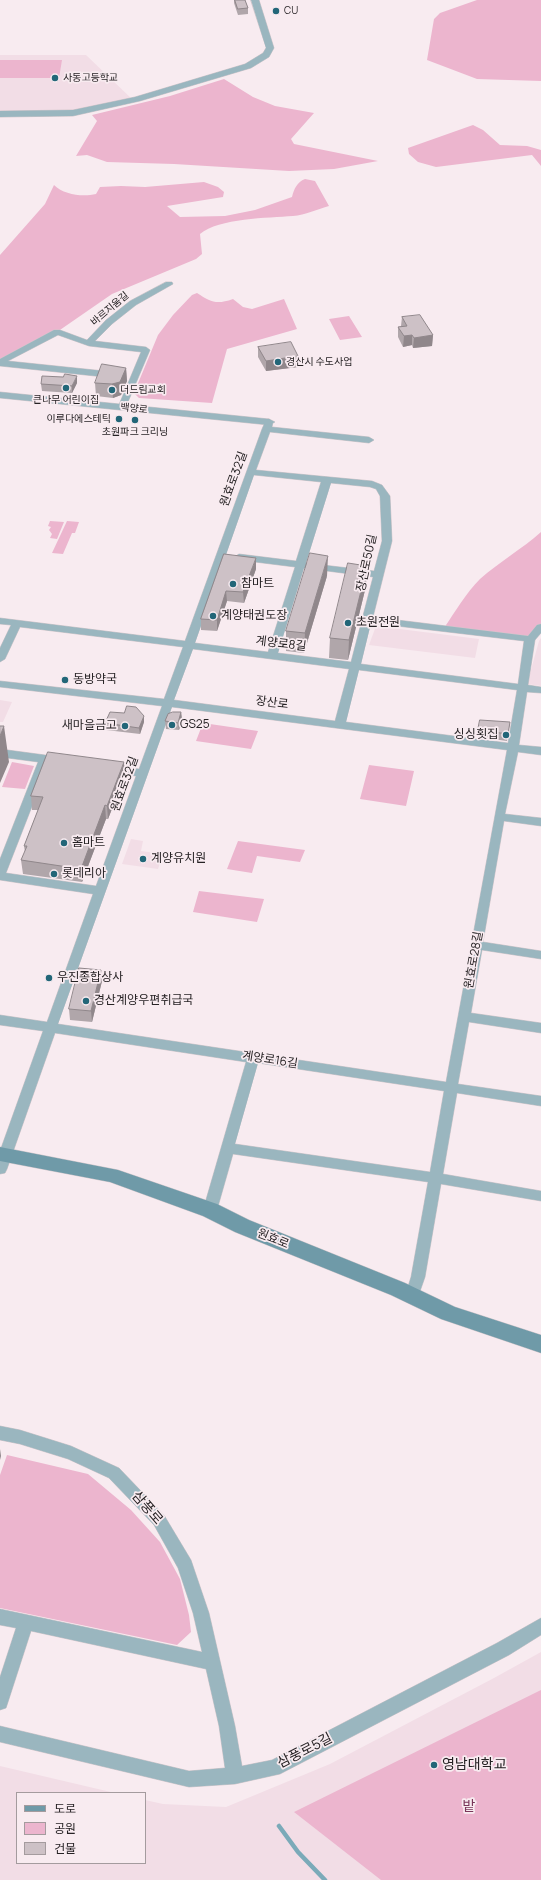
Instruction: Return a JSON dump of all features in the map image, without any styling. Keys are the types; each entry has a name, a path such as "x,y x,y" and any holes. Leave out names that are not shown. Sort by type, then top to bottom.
{"main road":[{"name":"원효로","path":"2,1159 111,1175 210,1210 242,1226 398,1289 448,1312 522,1339 541,1344"}],"street":[{"path":"0,114 52,115 88,111 137,99 248,66 266,55 270,48 255,0"},
{"name":"바르지움길","path":"89,343 110,322 134,303 168,284"},
{"path":"0,362 56,332 89,343 146,350 122,407"},
{"path":"0,362 134,377"},
{"name":"백양로","path":"0,395 122,407 369,440"},
{"name":"원효로32길","path":"2,1159 268,426"},
{"name":"장산로50길","path":"251,472 372,484 383,490 385,496 387,542 340,724"},
{"path":"272,656 327,479"},
{"path":"221,554 379,575"},
{"path":"367,619 530,639 541,627"},
{"name":"계양로8길","path":"0,621 541,690"},
{"path":"0,660 17,623"},
{"name":"원효로28길","path":"412,1296 418,1277 436,1178 476,945 513,747 530,639"},
{"name":"장산로","path":"0,684 340,724 541,751"},
{"path":"0,753 67,762"},
{"path":"45,759 0,875 100,891"},
{"path":"97,767 142,773"},
{"path":"499,817 541,822"},
{"path":"476,945 541,955"},
{"path":"464,1017 541,1028"},
{"name":"계양로16길","path":"0,1020 541,1101"},
{"path":"210,1210 253,1058"},
{"path":"228,1148 436,1178 541,1196"},
{"name":"삼풍로","path":"0,1433 20,1437 71,1452 114,1473 159,1520 185,1565 200,1613 227,1726 235,1776"},
{"path":"0,1617 211,1662"},
{"path":"0,1702 26,1623"},
{"name":"삼풍로5길","path":"0,1734 189,1779 235,1776 274,1768 502,1649 541,1626"}],"shaded area":[{"name":"사동고등학교","path":"0,55 86,55 133,100 88,111 0,114"},
{"path":"376,626 479,639 475,658 369,645"},
{"path":"541,638 541,686 527,684 539,641"},
{"path":"0,700 12,702 3,722 0,722"},
{"name":"계양유치원","path":"131,839 143,841 141,851 163,854 158,869 122,864"},
{"name":"영남대학교","path":"541,1652 541,1880 0,1880 0,1766 111,1792 16,1792 16,1864 146,1864 146,1800 163,1804 226,1807 330,1764"}],"green space":[{"path":"477,0 541,0 541,81 477,79 427,60 434,19 440,13"},
{"path":"0,60 62,60 59,78 0,78"},
{"path":"224,79 253,97 275,106 314,113 291,139 294,144 378,161 334,169 289,171 174,164 107,162 87,155 76,156 97,121 92,115 170,96"},
{"path":"473,125 483,130 500,145 527,146 541,150 541,166 532,155 436,167 418,162 409,154 408,148"},
{"path":"305,179 315,181 329,206 298,215 231,222 208,229 200,234 202,254 196,259 112,294 57,332 0,362 0,255 45,204 54,185 68,193 85,195 96,194 100,187 145,187 204,182 218,187 224,192 223,197 167,206 180,217 225,216 255,210 292,197 296,186"},
{"path":"197,293 214,302 222,302 233,299 243,307 252,309 284,299 297,329 227,349 212,403 139,398 134,393 158,335 173,315 192,295"},
{"path":"349,316 362,337 340,340 329,319"},
{"path":"50,521 64,522 57,539 50,538 52,534 49,530 51,527 48,526"},
{"path":"67,521 79,522 75,533 72,533 63,554 52,553"},
{"path":"541,532 541,627 530,639 444,628 465,596 480,579"},
{"path":"203,723 258,731 251,749 196,741"},
{"path":"12,762 34,766 25,789 2,787"},
{"path":"369,765 414,771 406,806 360,799"},
{"path":"238,841 305,850 300,862 257,856 252,873 227,869"},
{"path":"199,891 264,899 257,922 193,912"},
{"path":"7,1455 88,1474 131,1510 160,1542 180,1579 189,1615 191,1632 177,1645 0,1608 0,1475"},
{"name":"밭","path":"541,1690 541,1880 381,1880 294,1812"}],"building":[{"path":"235,0 245,0 248,8 238,9"},
{"path":"420,315 433,335 414,338 412,335 404,336 398,327 407,326 402,317"},
{"path":"291,342 298,356 266,361 258,347"},
{"path":"102,364 126,368 120,382 112,384 95,383"},
{"path":"65,374 77,376 72,386 41,384 42,376 63,377"},
{"path":"310,553 328,556 305,633 286,631"},
{"path":"224,554 256,558 243,592 226,591 217,620 201,619"},
{"path":"348,563 367,566 349,640 330,638"},
{"path":"127,706 136,707 144,716 139,728 105,723 110,712 124,713"},
{"path":"173,712 181,712 178,723 165,721 168,714"},
{"path":"480,720 510,722 508,734 478,730"},
{"path":"0,726 4,726 0,736"},
{"path":"48,752 124,762 107,806 105,805 81,869 21,860 27,846 24,846 43,797 31,796"},
{"name":"경산계양우편취급국","path":"79,968 101,970 91,1011 69,1009"}],"waterway":[{"path":"279,1826 298,1852 325,1880"}],"place":[{"name":"CU","path":"276,11"},
{"name":"사동고등학교","path":"55,78"},
{"name":"경산시 수도사업","path":"278,362"},
{"name":"큰나무 어린이집","path":"66,388"},
{"name":"더드림교회","path":"112,390"},
{"name":"이루다에스테틱","path":"119,419"},
{"name":"초원파크 크리닝","path":"135,420"},
{"name":"참마트","path":"233,584"},
{"name":"계양태권도장","path":"213,616"},
{"name":"초원전원","path":"348,623"},
{"name":"동방약국","path":"65,680"},
{"name":"GS25","path":"172,725"},
{"name":"새마을금고","path":"125,726"},
{"name":"싱싱횟집","path":"506,735"},
{"name":"홈마트","path":"64,843"},
{"name":"계양유치원","path":"143,859"},
{"name":"롯데리아","path":"54,874"},
{"name":"우진종합상사","path":"49,978"},
{"name":"경산계양우편취급국","path":"86,1001"},
{"name":"영남대학교","path":"434,1765"}]}
